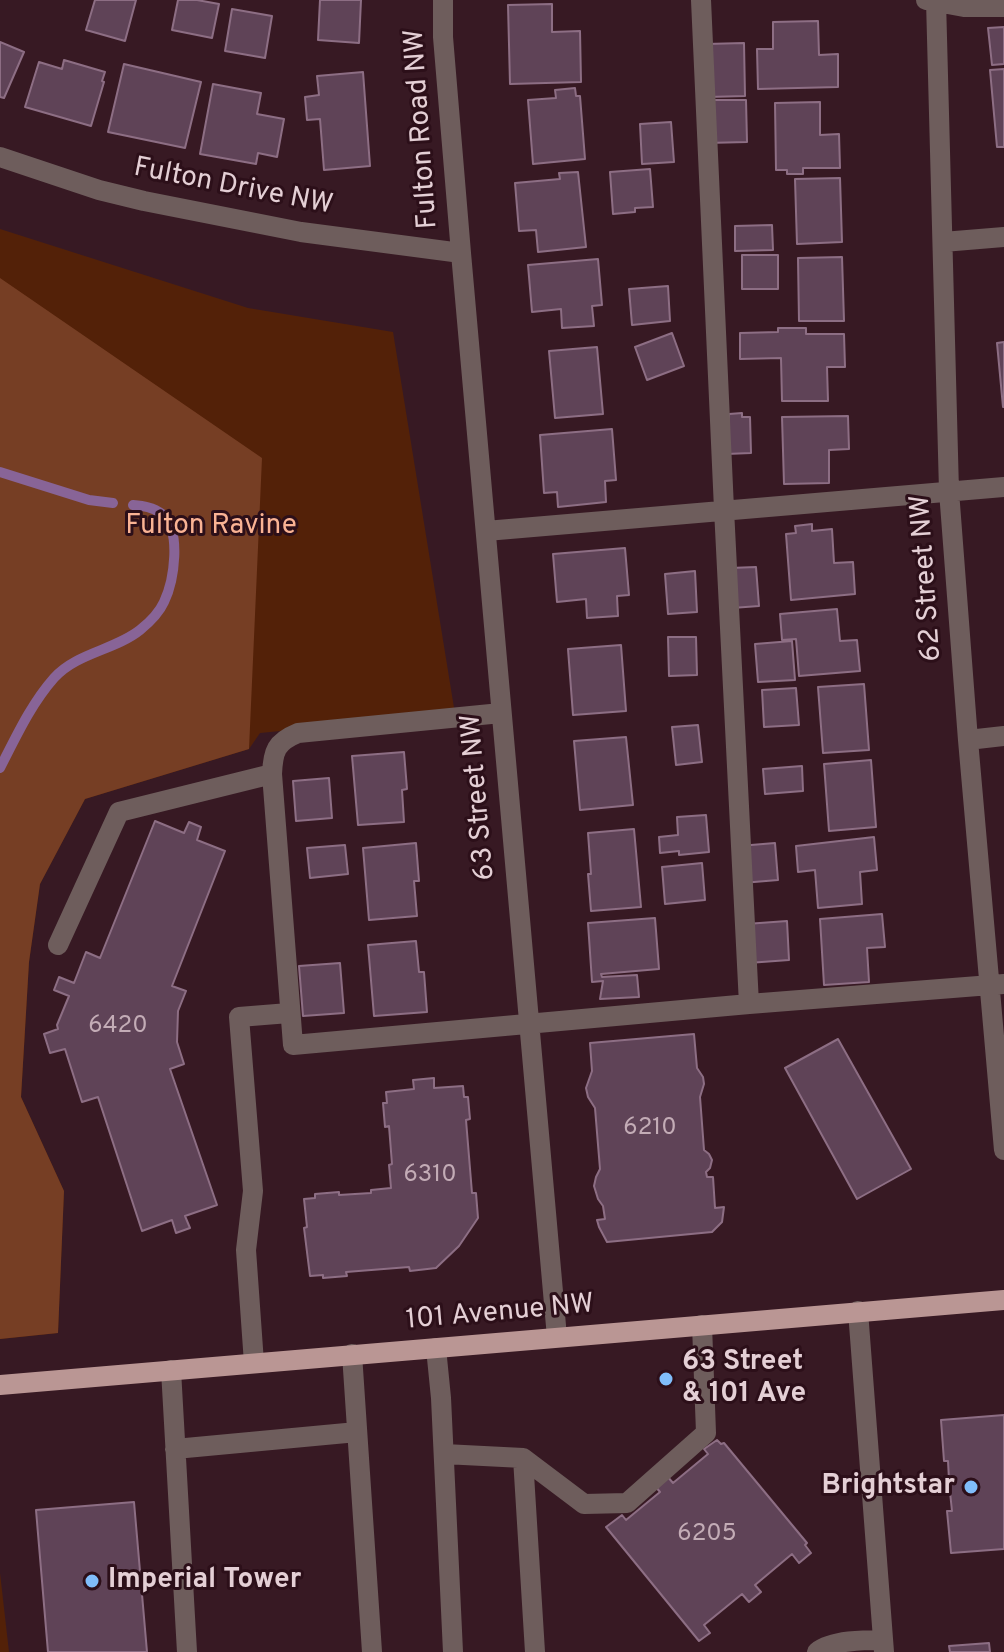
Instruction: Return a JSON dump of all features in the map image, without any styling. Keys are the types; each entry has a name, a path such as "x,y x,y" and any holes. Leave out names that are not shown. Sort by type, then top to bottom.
{"main road":[{"name":"101 Avenue NW","path":"0,1385 1004,1300"}],"street":[{"name":"Fulton Road NW","path":"443,0 443,37 461,253"},
{"path":"701,0 749,1004"},
{"path":"933,1 964,7 1004,7"},
{"name":"62 Street NW","path":"933,1 949,491 968,740 997,985 1004,1150"},
{"name":"Fulton Drive NW","path":"0,157 99,190 144,201 301,232 461,253"},
{"path":"943,242 1004,237"},
{"name":"63 Street NW","path":"461,253 557,1337"},
{"path":"486,531 1004,487"},
{"path":"501,713 298,733 284,739 276,748 272,774 293,1045 997,985"},
{"path":"968,740 1004,736"},
{"path":"58,945 119,812 272,774"},
{"path":"254,1363 246,1250 253,1191 239,1017 289,1013"},
{"path":"817,1652 823,1647 858,1641 884,1646 858,1311"},
{"path":"444,1454 523,1458 584,1504 627,1503 706,1433 702,1325"},
{"path":"436,1348 453,1652"},
{"path":"352,1354 372,1652"},
{"path":"171,1370 187,1652"},
{"path":"175,1449 357,1432"},
{"path":"523,1458 535,1652"}],"green space":[{"name":"Fulton Ravine","path":"0,229 248,308 393,332 455,714 260,733 249,749 85,799 40,884 29,962 21,1097 64,1191 58,1333 0,1339"},
{"path":"0,278 262,458 249,749 85,799 40,884 29,962 21,1097 64,1191 58,1333 0,1339"},
{"path":"0,1573 9,1652 0,1652"}],"building":[{"path":"95,0 136,0 125,41 86,30"},
{"path":"178,0 219,4 212,38 172,30"},
{"path":"320,0 361,0 359,43 318,40"},
{"path":"552,4 552,32 580,31 581,82 510,84 508,5"},
{"path":"232,9 272,16 265,58 225,51"},
{"path":"818,21 819,55 838,54 838,87 758,89 757,49 773,49 773,22"},
{"path":"1004,27 1004,64 992,65 988,28"},
{"path":"0,42 24,52 4,98 0,97"},
{"path":"744,43 745,96 707,97 706,44"},
{"path":"64,60 105,72 91,126 25,107 39,62 62,69"},
{"path":"124,64 201,82 185,148 108,132"},
{"path":"1004,69 1004,147 997,147 990,70"},
{"path":"363,72 370,166 324,170 320,119 307,120 305,97 319,95 317,76"},
{"path":"213,84 261,93 257,114 284,119 277,157 258,153 256,164 200,154"},
{"path":"575,88 576,96 580,96 585,159 533,164 528,100 556,98 555,90"},
{"path":"705,100 746,100 747,142 706,143"},
{"path":"820,102 820,135 839,134 840,168 803,168 803,174 776,170 775,103"},
{"path":"671,122 674,162 642,164 640,124"},
{"path":"650,169 653,207 613,214 610,172"},
{"path":"578,172 586,247 538,252 536,230 519,231 515,183 560,179 559,173"},
{"path":"840,178 842,242 797,244 795,179"},
{"path":"772,225 773,250 735,251 735,226"},
{"path":"742,255 778,255 778,289 742,289"},
{"path":"842,257 844,321 799,321 798,258"},
{"path":"598,259 602,305 592,306 594,326 562,328 561,309 532,312 528,265"},
{"path":"668,286 670,321 632,325 629,289"},
{"path":"778,328 806,328 806,334 844,334 845,367 827,367 828,401 782,401 781,358 740,359 740,333 778,332"},
{"path":"672,333 684,366 647,380 635,347"},
{"path":"1004,342 1004,407 1003,407 997,343"},
{"path":"597,347 603,414 555,418 549,351"},
{"path":"742,413 742,417 750,417 751,453 726,454 729,414"},
{"path":"848,416 849,449 829,450 829,483 784,484 782,417"},
{"path":"612,429 616,480 605,481 606,502 558,507 557,492 544,493 540,435"},
{"path":"812,524 812,531 832,529 834,563 853,562 855,594 791,600 786,534 796,533 795,526"},
{"path":"625,548 629,595 617,596 618,616 587,618 586,599 557,602 553,554"},
{"path":"756,567 759,606 732,608 730,568"},
{"path":"695,571 697,612 668,614 665,574"},
{"path":"837,609 840,641 857,640 860,671 799,676 796,639 782,640 780,614"},
{"path":"668,637 696,637 697,675 669,676"},
{"path":"792,641 795,680 758,682 755,644"},
{"path":"621,645 626,711 573,715 568,649"},
{"path":"864,684 869,750 823,753 818,687"},
{"path":"796,688 799,725 764,727 762,690"},
{"path":"698,725 702,762 676,765 672,727"},
{"path":"626,737 633,805 580,810 574,741"},
{"path":"404,752 407,789 402,790 404,822 358,825 352,756"},
{"path":"871,760 876,827 829,831 824,764"},
{"path":"802,766 803,791 765,794 763,769"},
{"path":"329,778 332,818 296,821 293,781"},
{"path":"706,815 709,852 660,853 659,837 678,835 677,817"},
{"path":"155,821 184,833 189,822 201,827 197,840 225,851 172,986 186,991 178,1011 177,1042 184,1064 170,1069 217,1205 185,1216 190,1228 176,1233 172,1220 142,1231 98,1097 82,1102 65,1049 50,1053 44,1034 58,1029 69,996 54,990 59,977 74,983 86,952 100,958"},
{"path":"634,829 641,907 591,911 588,833"},
{"path":"874,837 877,870 860,872 862,904 818,908 815,870 798,872 796,846"},
{"path":"416,843 419,881 414,881 417,916 369,920 363,848"},
{"path":"775,843 778,880 742,883 739,846"},
{"path":"345,845 348,874 310,878 307,848"},
{"path":"702,863 705,900 665,904 662,867"},
{"path":"882,914 885,947 867,948 869,982 824,985 820,919"},
{"path":"655,918 659,969 601,974 602,977 637,975 639,997 600,999 603,981 592,982 588,923"},
{"path":"787,921 789,960 748,963 746,924"},
{"path":"416,941 419,972 424,972 427,1012 374,1016 368,945"},
{"path":"340,963 344,1013 303,1016 299,966"},
{"path":"694,1034 697,1068 704,1084 700,1097 704,1150 712,1160 706,1172 707,1177 713,1177 715,1208 724,1207 722,1222 712,1232 607,1242 597,1220 605,1219 594,1186 600,1169 595,1108 586,1088 592,1071 590,1043"},
{"path":"838,1039 911,1169 857,1199 785,1068"},
{"path":"434,1078 434,1088 463,1086 464,1097 468,1097 470,1119 466,1120 472,1193 476,1193 478,1218 459,1246 436,1268 346,1272 347,1276 323,1278 323,1275 310,1276 304,1199 315,1198 315,1194 371,1193 371,1190 391,1188 389,1126 385,1127 383,1103 387,1103 386,1092 414,1089 413,1080"},
{"name":"Brightstar","path":"1004,1415 1004,1549 951,1553 947,1511 952,1511 950,1492 938,1493 937,1481 949,1480 948,1461 944,1461 941,1420"},
{"path":"717,1440 724,1443 807,1543 805,1545 811,1553 799,1563 792,1554 755,1585 761,1592 749,1602 742,1594 704,1625 710,1633 699,1641 606,1527 622,1515 626,1520 660,1492 655,1486 667,1476 673,1483 708,1454 704,1449"},
{"name":"Imperial Tower","path":"134,1502 147,1652 48,1652 36,1510"},
{"path":"989,1643 990,1652 950,1652 949,1646"}],"waterway":[{"path":"0,472 89,500 113,503"},
{"path":"0,768 31,710 54,678 84,657 130,637 160,610 171,582 174,556 172,532 162,514 148,507 133,505"}],"place":[{"name":"63 Street & 101 Ave","path":"666,1379"},
{"name":"Brightstar","path":"971,1487"},
{"name":"Imperial Tower","path":"92,1581"}]}
